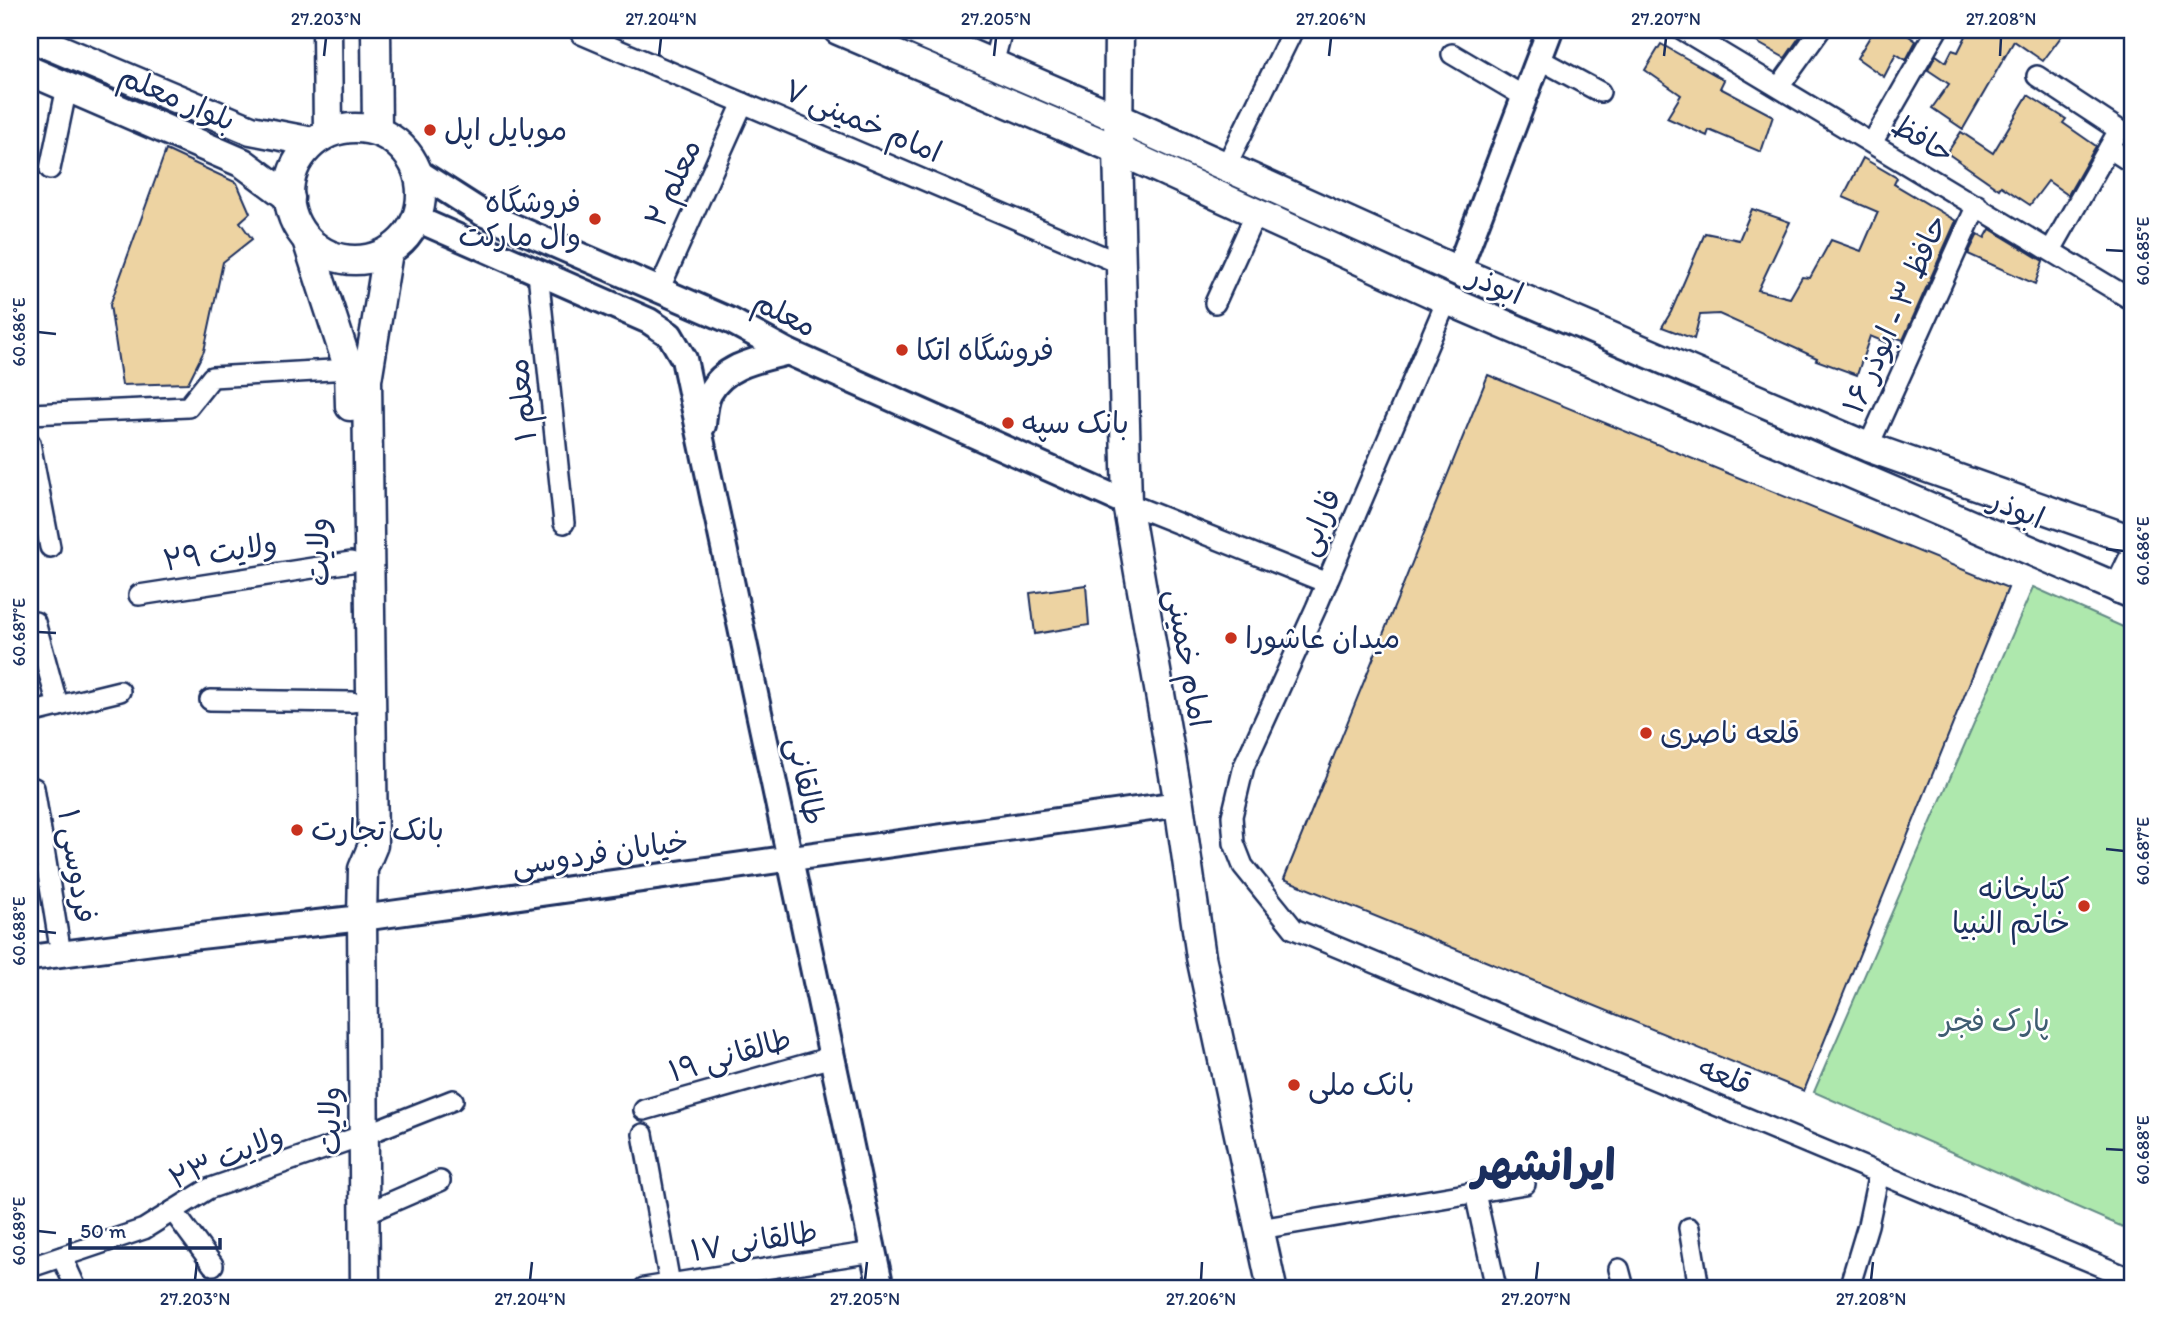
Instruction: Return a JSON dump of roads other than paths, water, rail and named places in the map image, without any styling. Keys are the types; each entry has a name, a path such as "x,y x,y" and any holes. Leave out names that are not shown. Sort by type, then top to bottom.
{"main road":[{"path":"321,138 327,30"},
{"path":"376,30 377,131"},
{"name":"ابوذر","path":"838,30 1118,150 1447,300 2126,591"},
{"name":"ابوذر","path":"914,30 1118,118 1458,271 1868,447 2132,540"},
{"name":"امام خمینی","path":"1119,30 1118,150 1127,503 1179,804 1201,957 1272,1288"},
{"name":"بلوار معلم","path":"30,37 251,130 321,138"},
{"name":"بلوار معلم","path":"30,71 243,163 290,198"},
{"path":"358,127 377,131 392,138 407,152 418,172 422,192 417,219 404,239 388,252 370,259 350,260 326,254 307,240 295,221 290,198 292,175 299,159 321,138 358,127"},
{"name":"ولایت","path":"307,240 358,375 373,845 363,869 362,918 365,1288"},
{"path":"358,375 388,252"},
{"name":"ولایت","path":"358,375 351,562 352,702 354,845 363,869"},
{"path":"2126,591 2132,562"}],"street":[{"path":"993,64 1002,30"},
{"path":"1226,166 1293,30"},
{"path":"1458,271 1550,30"},
{"path":"1779,87 1820,30"},
{"path":"1872,143 1937,30"},
{"name":"حافظ","path":"1687,31 2132,300"},
{"name":"امام خمینی ۷","path":"582,32 1121,264"},
{"path":"1452,54 1525,97"},
{"path":"1539,59 1600,92"},
{"path":"2037,76 2119,131 2051,250"},
{"path":"50,169 67,87"},
{"name":"معلم ۲","path":"659,290 743,103"},
{"path":"2109,148 2132,163"},
{"name":"معلم","path":"418,172 482,213 731,321 788,352 1127,503"},
{"name":"حافظ ۳ - ابوذر ۱۶","path":"1868,447 1977,205"},
{"path":"1215,303 1256,213"},
{"path":"417,219 538,273"},
{"name":"طالقانی","path":"538,273 631,312 670,335 684,359 881,1288"},
{"name":"معلم ۱","path":"538,273 564,523"},
{"name":"فارابی","path":"1294,929 1243,866 1234,843 1232,816 1244,766 1327,583 1447,300"},
{"path":"701,432 708,394 722,378 741,364 788,352"},
{"path":"30,414 188,407 212,377 358,375"},
{"path":"30,443 50,547"},
{"path":"1127,503 1327,583"},
{"name":"ولایت ۲۹","path":"139,595 351,562"},
{"path":"35,622 58,706"},
{"path":"30,713 120,691"},
{"path":"210,700 352,702"},
{"name":"فردوسی ۱","path":"34,788 61,954"},
{"name":"خیابان فردوسی","path":"30,958 362,918 1179,804"},
{"name":"قلعه","path":"1294,929 2132,1279"},
{"name":"طالقانی ۱۹","path":"644,1110 832,1057"},
{"name":"ولایت ۲۳","path":"32,1264 144,1228 208,1189 364,1135 453,1100"},
{"path":"643,1134 670,1284"},
{"path":"1849,1288 1868,1226 1879,1173"},
{"path":"364,1214 440,1181"},
{"path":"1260,1229 1525,1184"},
{"path":"1475,1193 1496,1288"},
{"path":"173,1211 213,1265"},
{"path":"1689,1228 1699,1288"},
{"name":"طالقانی ۱۷","path":"644,1288 873,1252"},
{"path":"62,1256 76,1288"}],"place":[{"name":"موبایل اپل","path":"430,130"},
{"name":"فروشگاه وال مارکت","path":"595,219"},
{"name":"فروشگاه اتکا","path":"902,350"},
{"name":"بانک سپه","path":"1008,423"},
{"name":"میدان عاشورا","path":"1231,638"},
{"name":"قلعه ناصری","path":"1646,733"},
{"name":"بانک تجارت","path":"297,830"},
{"name":"کتابخانه خاتم النبیا","path":"2084,906"},
{"name":"بانک ملی","path":"1294,1085"}],"district":[{"name":"ایرانشهر","path":"1544,1165"}],"park label":[{"name":"پارک فجر","path":"1995,1021"}]}
